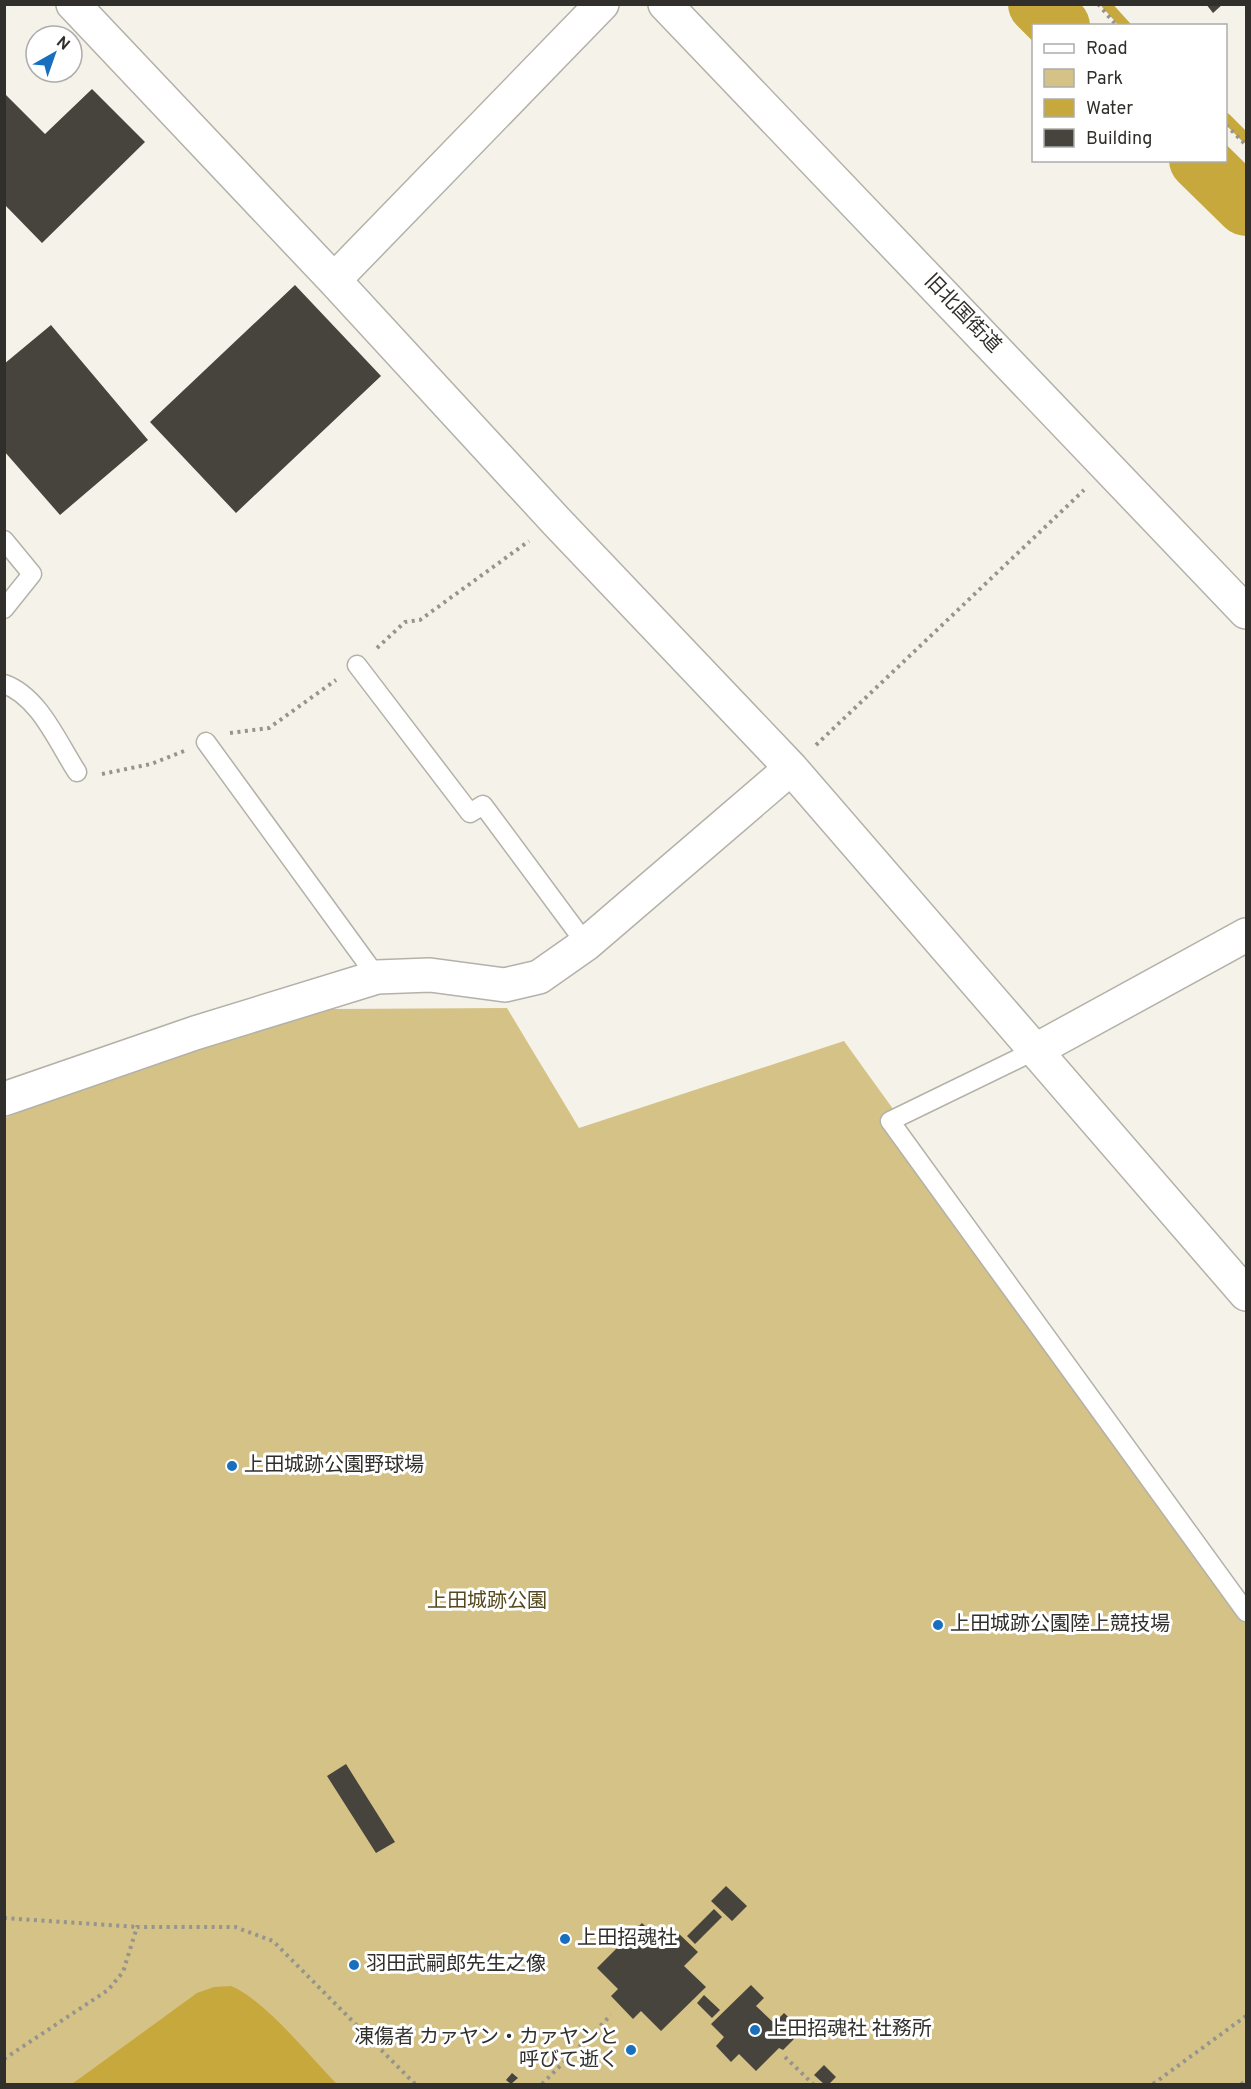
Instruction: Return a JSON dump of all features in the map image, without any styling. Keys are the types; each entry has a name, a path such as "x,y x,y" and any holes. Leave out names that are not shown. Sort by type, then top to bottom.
{"street":[{"path":"73,4 334,280 556,521 791,768 1246,1294"},
{"path":"334,280 602,4"},
{"name":"旧北国街道","path":"671,11 1109,466 1246,612"},
{"path":"4,1099 206,1029 377,977 430,975 505,985 539,977 586,944 791,768"},
{"path":"1036,1050 1246,935"}],"lane":[{"path":"4,540 32,574 4,609"},
{"path":"357,665 470,813 483,805 586,944"},
{"path":"4,684 19,689 35,706 77,772"},
{"path":"206,742 377,977"},
{"path":"1036,1050 890,1121 1246,1612"}],"path":[{"path":"1098,4 1115,24"},
{"path":"1227,126 1246,145"},
{"path":"791,768 1109,466"},
{"path":"77,772 88,777 152,764 226,733 269,728 357,665 405,622 420,620 556,521"},
{"path":"4,1918 137,1927 235,1927 273,1941 414,2085"},
{"path":"4,2059 108,1990 123,1972 137,1927"},
{"path":"542,2085 611,2015"},
{"path":"1153,2085 1246,2016"},
{"path":"785,2057 813,2085"},
{"path":"1242,2085 1246,2081"}],"green space":[{"name":"上田城跡公園","path":"507,1008 579,1128 844,1041 1246,1598 1246,2084 5,2084 5,1118 189,1040 333,1009"}],"water":[{"path":"231,1986 258,2003 337,2084 72,2084 197,1993 214,1987"}],"building":[{"path":"1206,4 1223,4 1213,13"},
{"path":"92,89 145,142 42,243 4,204 4,93 45,134"},
{"path":"295,285 381,376 236,513 150,422"},
{"path":"51,325 148,440 60,515 4,451 4,364"},
{"path":"346,1764 395,1842 376,1853 327,1776"},
{"path":"726,1886 747,1906 732,1921 711,1901"},
{"path":"714,1909 722,1917 695,1944 687,1936"},
{"path":"642,1923 663,1944 676,1931 698,1952 684,1966 706,1987 661,2031 641,2011 633,2019 611,1996 618,1989 597,1968"},
{"name":"上田招魂社 社務所","path":"751,1985 764,1998 756,2006 774,2023 784,2013 797,2025 788,2034 794,2039 783,2050 779,2048 756,2071 739,2054 731,2062 716,2046 724,2037 711,2024"},
{"path":"704,1995 720,2010 712,2018 697,2003"},
{"path":"824,2065 836,2077 829,2084 824,2084 814,2075"},
{"path":"512,2073 518,2078 511,2084 506,2080"}],"waterway":[{"path":"1038,4 1058,24"},
{"path":"1106,4 1124,24"},
{"path":"1227,119 1246,138"},
{"path":"1201,162 1246,206"}],"place":[{"name":"上田城跡公園野球場","path":"232,1466"},
{"name":"上田城跡公園陸上競技場","path":"938,1625"},
{"name":"上田招魂社","path":"565,1939"},
{"name":"羽田武嗣郎先生之像","path":"354,1965"},
{"name":"上田招魂社 社務所","path":"755,2030"},
{"name":"凍傷者 カァヤン・カァヤンと 呼びて逝く","path":"631,2050"}]}
